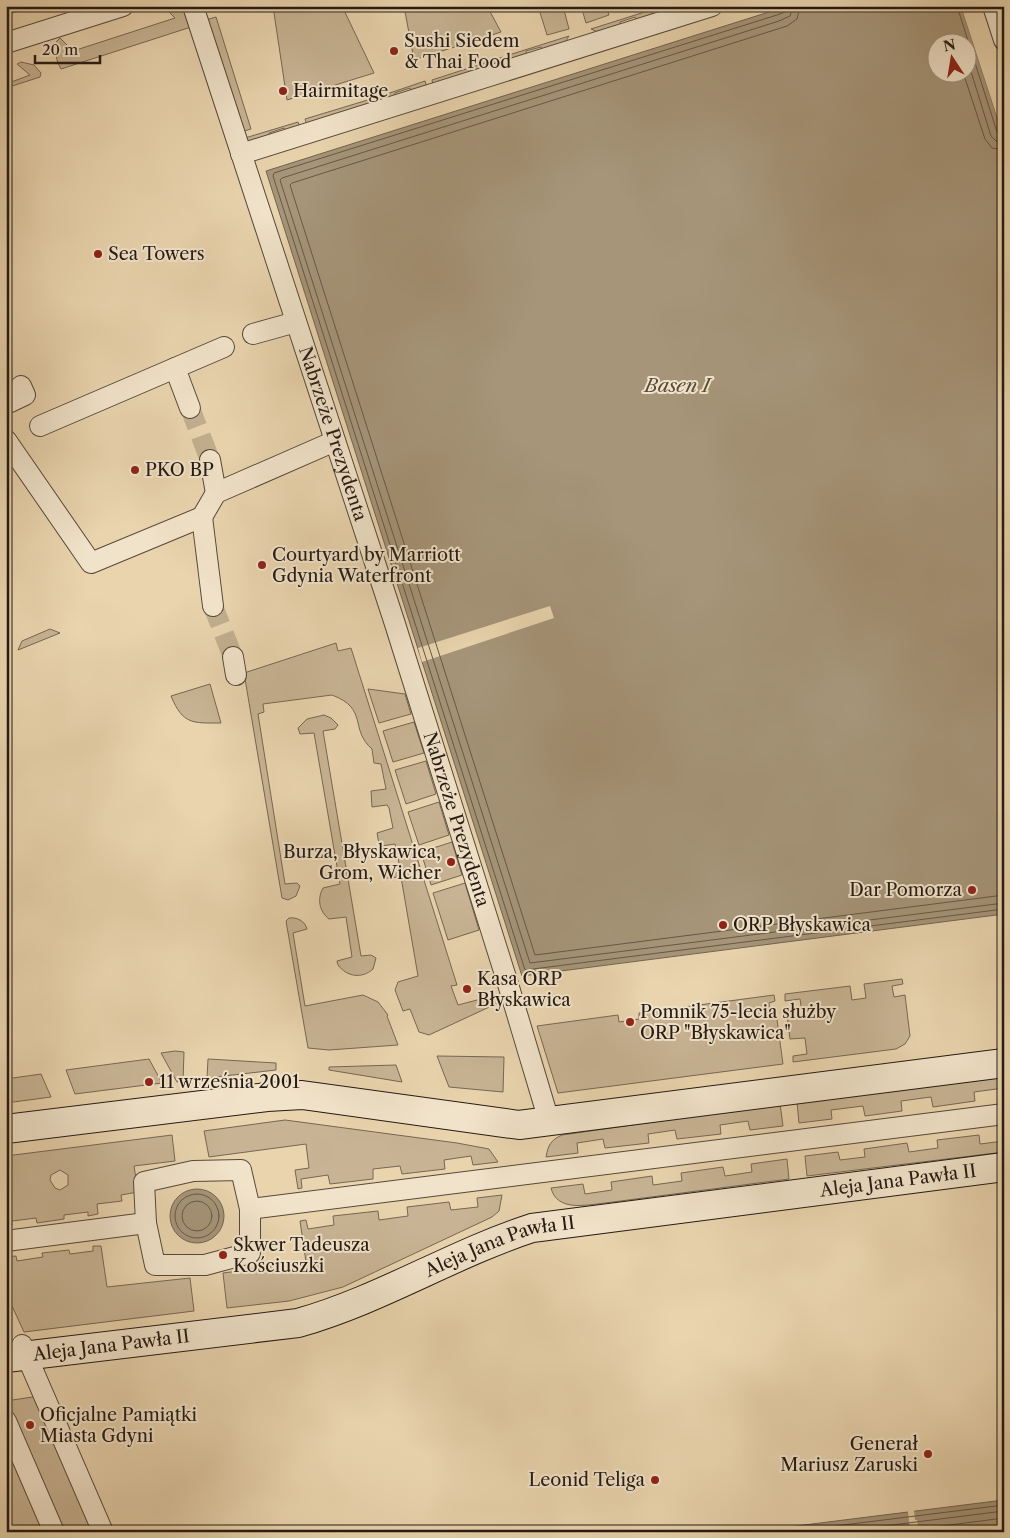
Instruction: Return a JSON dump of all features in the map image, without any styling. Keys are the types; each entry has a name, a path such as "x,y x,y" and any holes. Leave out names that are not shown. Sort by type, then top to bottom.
{"street":[{"path":"6,43 123,6"},
{"name":"Nabrzeże Prezydenta","path":"193,6 395,624 549,1121"},
{"path":"241,154 712,6"},
{"path":"992,6 1004,40"},
{"path":"253,334 296,322"},
{"path":"40,426 224,347"},
{"path":"175,368 190,408"},
{"path":"6,404 25,395 21,386"},
{"path":"12,440 91,563 202,517 216,493 335,441"},
{"path":"210,460 216,493"},
{"path":"202,517 213,606"},
{"path":"6,1129 267,1097 302,1095 519,1125 1004,1063"},
{"path":"250,1209 1004,1114"},
{"name":"Aleja Jana Pawła II","path":"18,1352 298,1323 335,1313 496,1240 532,1228 1004,1167"},
{"path":"193,1170 240,1170 250,1209 250,1253 206,1265 155,1265 146,1223 144,1182 193,1170"},
{"path":"6,1241 146,1223"},
{"path":"18,1352 38,1380 103,1532"},
{"path":"6,1421 54,1532"}],"shaded area":[{"path":"6,6 34,6 6,15"},
{"path":"163,6 182,7 191,27 61,69 55,47 55,43 60,38 73,51 175,18"},
{"path":"273,6 295,6 297,10 307,6 342,6 374,73 287,100"},
{"path":"404,6 487,6 501,32 414,60"},
{"path":"538,6 563,6 569,29 547,35"},
{"path":"581,6 606,6 609,15 586,23"},
{"path":"651,10 653,16 637,21 635,17 620,22 621,26 600,33 591,29"},
{"path":"216,17 251,129 241,132 206,20"},
{"path":"569,36 564,44 543,51 541,47 526,51 527,56 511,61 509,55"},
{"path":"503,57 504,63 433,85 432,80"},
{"path":"21,62 34,65 41,73 40,77 6,88 6,84 30,75 17,64"},
{"path":"425,81 427,87 411,92 410,88 395,93 395,97 380,102 378,97"},
{"path":"371,99 373,104 307,125 305,119"},
{"path":"298,122 300,127 285,132 284,128 269,133 270,137 246,142 245,138"},
{"path":"50,629 60,633 18,650 22,641"},
{"path":"336,643 338,651 351,648 457,985 451,986 458,1005 496,995 498,1003 429,1035 419,1032 410,1009 403,1011 395,990 398,982 418,976 401,877 385,878 386,871 400,868 395,844 382,846 379,844 377,833 393,828 389,808 387,805 372,807 371,791 386,789 381,764 374,763 372,749 365,742 361,734 355,713 351,707 332,695 263,704 264,712 258,714 285,884 297,883 300,886 296,896 288,900 282,898 244,673"},
{"path":"210,684 221,723 196,722 185,717 175,705 171,696"},
{"path":"368,689 405,694 411,714 379,723"},
{"path":"324,715 331,718 338,725 335,729 323,731 361,956 371,955 376,958 373,969 359,975 346,972 338,965 337,961 352,957 346,917 329,919 320,905 320,896 323,888 340,884 314,733 300,734 298,728 307,719"},
{"path":"414,722 424,753 393,762 383,731"},
{"path":"426,761 436,794 406,804 395,770"},
{"path":"439,802 449,835 419,845 408,812"},
{"path":"452,842 462,875 431,885 421,852"},
{"path":"465,883 479,930 448,940 433,893"},
{"path":"289,918 300,920 307,929 293,933 305,1006 363,995 378,1002 388,1015 398,1045 329,1050 308,1048 286,921"},
{"path":"902,979 903,984 892,986 894,997 905,995 910,1036 905,1044 896,1049 793,1062 793,1056 807,1054 805,1038 790,1039 787,1015 802,1013 800,999 785,1001 785,994 850,986 852,1000 866,998 864,984"},
{"path":"774,995 775,1001 769,1003 770,1012 776,1012 783,1064 558,1093 537,1026 618,1015 619,1022 639,1019 639,1013"},
{"path":"184,1052 183,1081 177,1082 161,1053"},
{"path":"437,1056 504,1057 503,1092 449,1087"},
{"path":"149,1059 162,1083 75,1094 66,1070"},
{"path":"208,1059 276,1063 276,1070 207,1078"},
{"path":"396,1065 402,1082 329,1070 329,1067"},
{"path":"41,1074 51,1097 6,1103 6,1079"},
{"path":"1004,1076 1004,1088 974,1092 975,1101 933,1107 931,1097 901,1101 902,1111 865,1116 863,1106 831,1110 832,1119 799,1123 797,1102"},
{"path":"780,1104 783,1126 750,1130 748,1121 720,1125 721,1134 677,1139 675,1130 648,1134 649,1143 605,1148 603,1139 577,1143 578,1153 546,1157 551,1143 562,1135"},
{"path":"285,1120 489,1149 498,1162 473,1165 471,1156 444,1160 445,1169 402,1174 400,1166 373,1169 373,1179 330,1184 328,1175 301,1179 302,1188 298,1189 295,1170 309,1168 306,1144 209,1157 204,1131"},
{"path":"172,1135 175,1161 134,1166 138,1192 121,1195 122,1201 97,1204 98,1214 88,1216 88,1212 64,1215 64,1219 37,1223 36,1218 12,1221 12,1225 6,1226 6,1156","holes":["60,1170 68,1175 68,1185 60,1190 55,1188 50,1180 51,1175"]},
{"path":"979,1135 980,1144 1004,1141 1004,1152 807,1176 805,1156 838,1152 840,1160 865,1157 864,1149 907,1143 909,1152 938,1148 937,1140"},
{"path":"787,1159 789,1179 605,1203 566,1204 554,1196 551,1188 583,1184 585,1194 612,1190 611,1182 652,1176 653,1185 682,1181 681,1173 723,1167 725,1176 752,1172 751,1164"},
{"path":"502,1195 499,1211 492,1217 343,1287 289,1301 227,1308 223,1273 306,1262 300,1221 306,1220 308,1229 334,1225 333,1216 378,1211 379,1220 408,1216 407,1207 449,1202 451,1210 478,1207 477,1198"},
{"path":"93,1246 101,1246 107,1287 190,1278 194,1311 24,1332 6,1293 6,1257 16,1256 17,1261 43,1257 42,1253 69,1250 70,1254 93,1251"},
{"path":"39,1396 98,1532 6,1532 6,1401"}],"water":[{"name":"Basen I","path":"788,6 961,6 969,32 928,32 928,82 978,82 978,58 1004,138 1004,914 522,976 266,171"},
{"path":"197,1189 207,1191 216,1197 222,1206 224,1216 222,1226 216,1235 207,1241 197,1243 187,1241 178,1235 172,1226 170,1216 172,1206 178,1197 187,1191"},
{"path":"1004,1500 1004,1532 748,1532"}],"pier":[{"path":"961,6 964,6 972,32 969,32"},
{"path":"978,49 1004,130 1004,138 978,58"},
{"path":"550,606 554,618 422,662 418,648"},
{"path":"914,1510 919,1532 910,1532 908,1511"}],"tunnel":[{"path":"190,408 210,460"},
{"path":"213,606 233,657"}],"place":[{"name":"Sushi Siedem & Thai Food","path":"394,51"},
{"name":"Hairmitage","path":"283,91"},
{"name":"Sea Towers","path":"98,254"},
{"name":"PKO BP","path":"135,470"},
{"name":"Courtyard by Marriott Gdynia Waterfront","path":"262,565"},
{"name":"Burza, Błyskawica, Grom, Wicher","path":"451,862"},
{"name":"Dar Pomorza","path":"972,890"},
{"name":"ORP Błyskawica","path":"723,925"},
{"name":"Kasa ORP Błyskawica","path":"467,989"},
{"name":"Pomnik 75-lecia służby ORP \"Błyskawica\"","path":"630,1022"},
{"name":"11 września 2001","path":"149,1082"},
{"name":"Skwer Tadeusza Kościuszki","path":"223,1255"},
{"name":"Oficjalne Pamiątki Miasta Gdyni","path":"30,1425"},
{"name":"Generał Mariusz Zaruski","path":"928,1454"},
{"name":"Leonid Teliga","path":"655,1480"}]}
